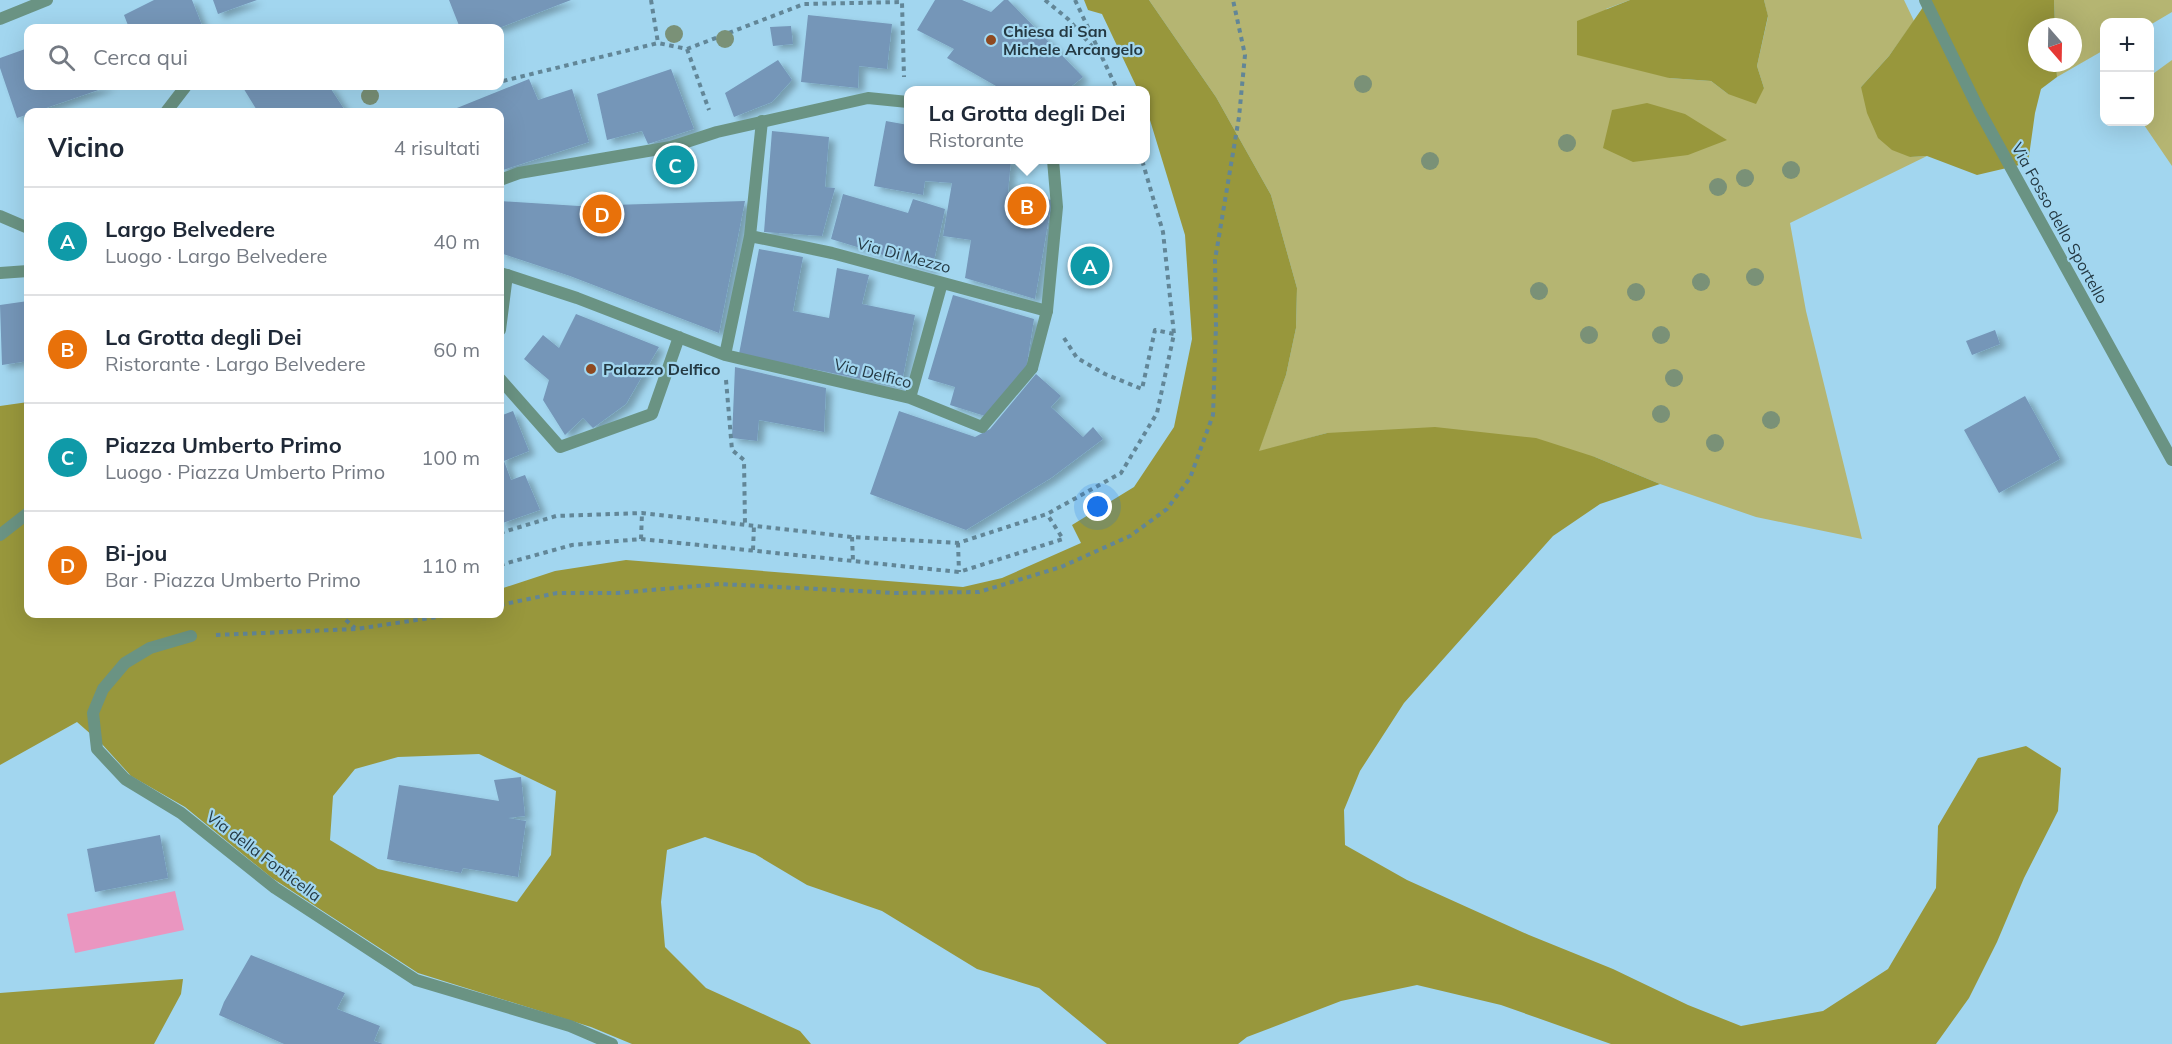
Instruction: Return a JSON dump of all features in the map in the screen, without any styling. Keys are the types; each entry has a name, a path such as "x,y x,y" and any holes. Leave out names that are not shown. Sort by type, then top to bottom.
{"street":[{"path":"0,19 47,0"},
{"name":"Via Fosso dello Sportello","path":"1925,0 1979,110 2172,459"},
{"path":"169,108 183,90"},
{"path":"504,179 519,173 671,147 762,121 868,99 904,102"},
{"path":"724,355 750,236 762,121"},
{"path":"1047,311 1057,207 1053,164"},
{"path":"0,216 24,226"},
{"name":"Via Di Mezzo","path":"750,236 832,253 1047,311"},
{"path":"0,273 24,271"},
{"name":"Via Delfico","path":"504,274 577,298 724,355 910,398 982,427 1032,368 1047,311"},
{"path":"910,398 942,283"},
{"path":"504,384 560,447 652,414 679,337"},
{"path":"0,535 24,516"},
{"name":"Via della Fonticella","path":"191,636 150,648 124,663 103,689 93,713 97,749 125,779 181,813 275,888 416,980 570,1026 612,1044"}],"path":[{"path":"651,0 658,43"},
{"path":"1045,0 1068,20 1102,57"},
{"path":"1075,0 1116,86"},
{"path":"504,81 658,43 687,49 804,4 902,2 906,86"},
{"path":"687,49 717,132"},
{"path":"504,531 556,516 642,513 852,537 958,543 1047,514 1121,473 1157,412 1174,334 1163,232 1143,164"},
{"path":"1047,311 1077,358 1105,374 1142,389 1155,330 1174,334"},
{"path":"724,355 732,450 744,460 745,524"},
{"path":"641,539 642,513"},
{"path":"504,565 572,545 641,539 960,572 1063,538 1047,514"},
{"path":"753,550 754,525"},
{"path":"852,537 853,561"},
{"path":"958,543 960,572"},
{"path":"344,618 356,629"},
{"path":"191,636 356,629 430,618"}],"shaded area":[{"path":"1084,0 1149,0 1216,97 1271,195 1297,288 1296,328 1286,375 1259,451 1327,433 1435,427 1536,438 1595,457 1660,484 1600,504 1553,536 1404,703 1360,771 1344,810 1345,845 1407,880 1529,935 1613,969 1688,1005 1741,1026 1823,1011 1888,969 1936,888 1938,826 1978,758 2026,746 2061,768 2058,811 2024,878 1997,942 1969,998 1936,1044 1611,1044 1501,1005 1417,985 1341,1001 1247,1037 1238,1044 1107,1044 1039,988 977,969 882,911 807,885 755,854 705,837 667,850 661,902 665,947 706,988 800,1031 811,1044 632,1044 591,1027 418,973 272,878 185,807 131,776 101,743 77,722 0,765 0,406 24,403 24,618 504,618 504,588 555,571 626,560 963,587 1002,578 1081,543 1072,525 1134,487 1174,427 1192,339 1185,235 1150,120 1150,86 1136,86 1102,14 1088,10","holes":["479,754 556,791 551,855 517,902 378,869 330,840 333,796 355,769 398,757"]},
{"path":"1149,0 1630,0 1606,9 1669,78 1711,81 1728,94 1764,88 1757,66 1768,17 1764,0 1904,0 1914,21 1889,56 1861,87 1910,157 1927,156 1790,223 1806,311 1862,539 1756,517 1660,484 1595,457 1327,433 1258,452 1286,375 1296,328 1297,288 1271,195 1216,97"},
{"path":"1630,0 1764,0 1768,16 1757,66 1764,88 1756,104 1728,94 1711,81 1669,78 1577,55 1577,21"},
{"path":"1928,0 2054,0 2055,18 2028,18 2028,72 2057,72 2057,77 2041,89 2028,163 1977,175 1927,156 1910,157 1892,150 1878,138 1867,113 1861,87 1889,56"},
{"path":"2054,0 2172,0 2172,12 2154,23 2154,18 2100,18 2100,52 2082,63 2082,18 2055,18"},
{"path":"2172,60 2172,166 2145,126 2154,126 2154,73"},
{"path":"2057,72 2066,72 2057,77"},
{"path":"1647,103 1685,114 1727,140 1688,155 1633,162 1603,148 1612,110"},
{"path":"175,891 184,930 75,953 67,914"},
{"path":"183,979 181,994 154,1044 0,1044 0,993"}],"building":[{"path":"154,0 192,0 201,24 127,24 124,15"},
{"path":"213,0 257,0 218,14"},
{"path":"449,0 571,0 504,26 504,24 458,24"},
{"name":"Chiesa di San Michele Arcangelo","path":"935,0 962,0 991,12 1004,0 1008,0 1083,77 1072,86 996,86 947,58 954,49 917,30"},
{"path":"808,15 892,24 887,69 859,66 858,88 801,82"},
{"path":"791,26 793,44 773,46 770,27"},
{"path":"24,49 24,90 98,90 46,108 24,108 24,116 17,118 0,68 0,58"},
{"path":"778,60 792,80 772,102 734,117 725,93"},
{"path":"671,69 694,129 648,144 642,131 607,140 597,94"},
{"path":"529,79 538,100 572,89 589,142 504,170 504,108 457,108"},
{"path":"244,90 332,90 343,108 256,108"},
{"path":"886,121 904,124 904,164 1011,164 1008,192 1052,200 1035,299 965,278 971,240 943,236 952,183 925,181 923,195 874,186"},
{"path":"772,131 829,137 825,187 835,188 822,236 764,232"},
{"path":"843,194 908,213 913,199 945,209 932,270 831,239"},
{"path":"504,201 579,206 745,201 719,333 570,276 504,254"},
{"path":"759,249 803,257 793,311 829,318 837,268 869,275 862,304 915,315 901,387 739,354"},
{"path":"953,295 1034,319 1026,370 985,416 950,405 955,387 928,379"},
{"path":"24,302 24,362 2,365 0,305"},
{"name":"Palazzo Delfico","path":"576,314 659,347 626,404 593,428 583,418 565,435 543,400 549,380 524,359 543,335 559,348"},
{"path":"1995,330 2000,344 1972,355 1966,341"},
{"path":"735,367 826,388 824,432 759,420 757,441 732,438"},
{"path":"1036,374 1061,396 1051,407 1083,437 1093,427 1103,439 1051,478 966,530 870,494 899,411 975,437 990,429"},
{"path":"2025,396 2060,459 1999,493 1964,430"},
{"path":"513,411 529,451 504,461 504,414"},
{"path":"504,461 511,480 525,475 540,510 504,523"},
{"path":"521,777 525,816 508,818 526,821 518,877 463,868 461,873 387,859 399,785 499,801 494,780"},
{"path":"160,835 168,878 95,892 87,849"},
{"path":"251,955 345,993 337,1009 380,1026 374,1041 383,1044 284,1044 219,1015"}],"place":[{"name":"Chiesa di San Michele Arcangelo","path":"991,40"},
{"name":"Piazza Umberto Primo","path":"675,165"},
{"name":"La Grotta degli Dei","path":"1027,206"},
{"name":"Bi-jou","path":"602,214"},
{"name":"Largo Belvedere","path":"1090,266"},
{"name":"Palazzo Delfico","path":"591,369"}]}
